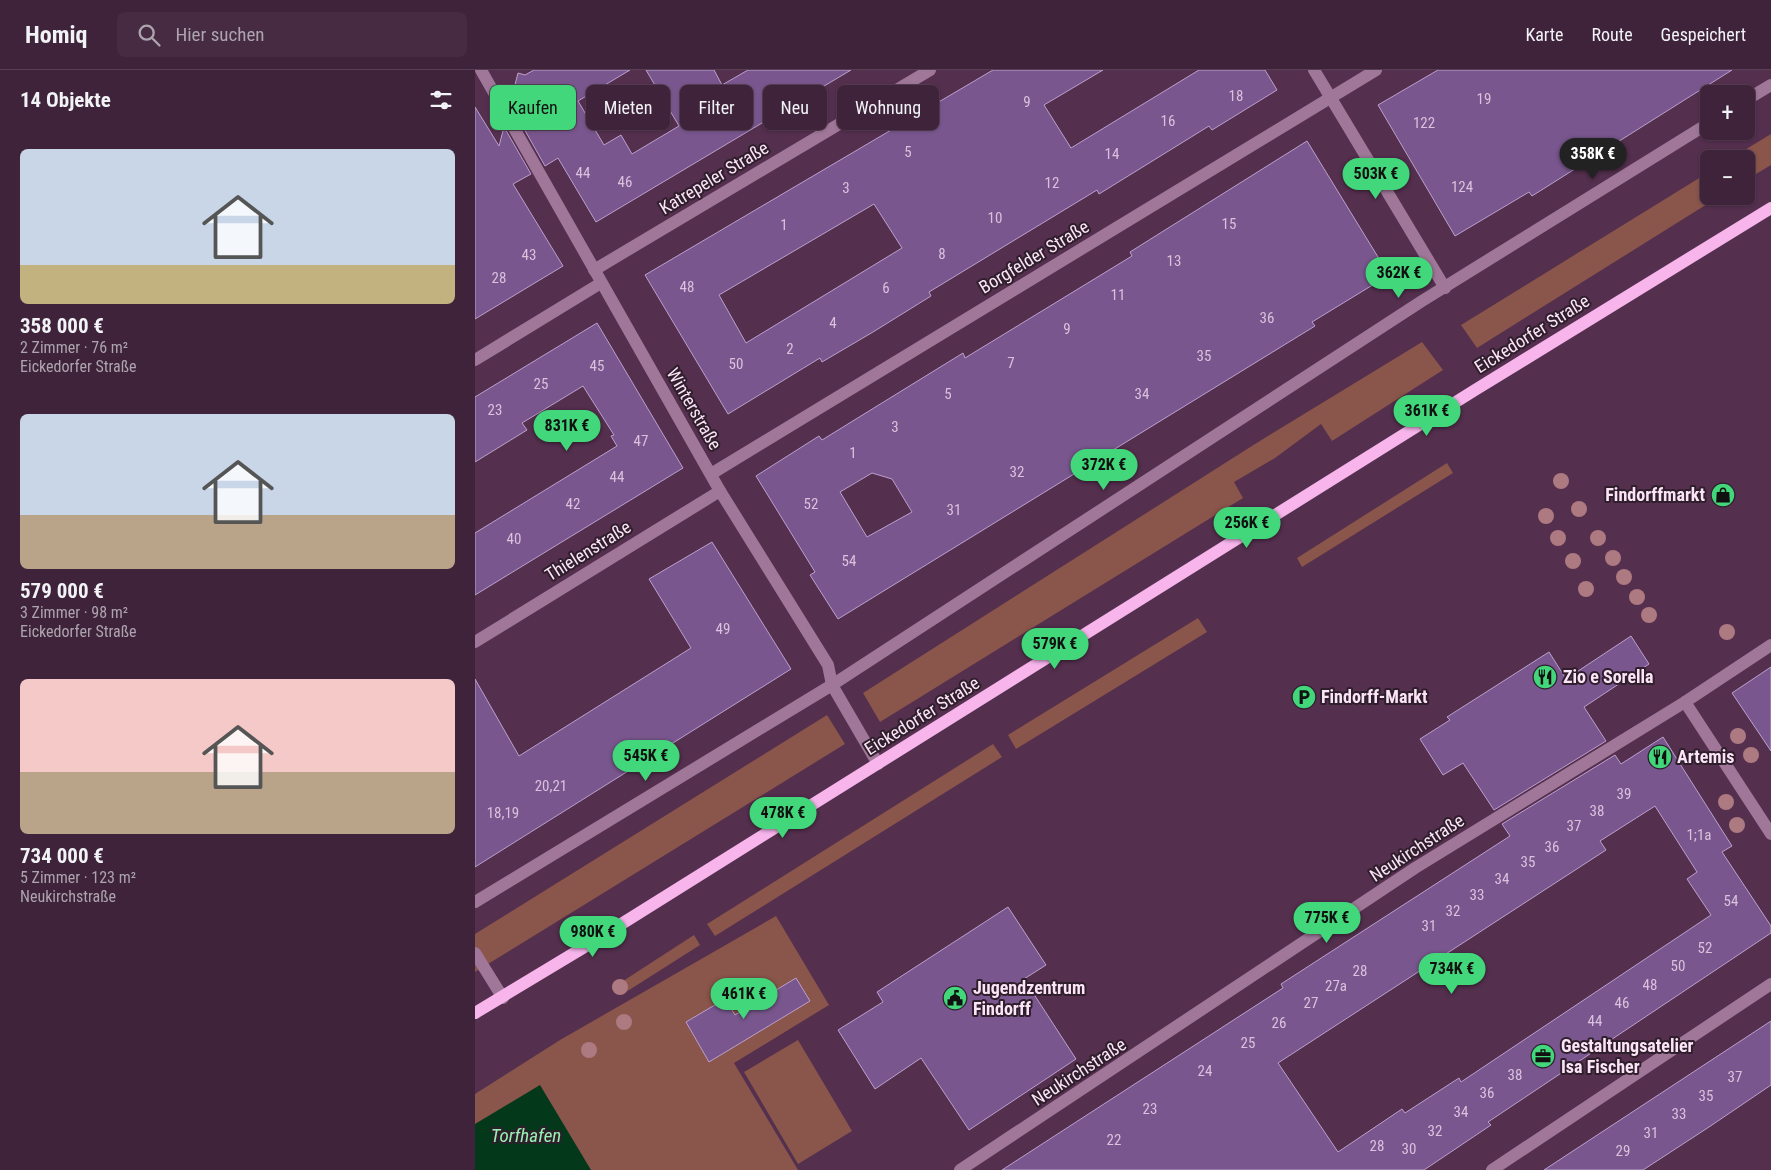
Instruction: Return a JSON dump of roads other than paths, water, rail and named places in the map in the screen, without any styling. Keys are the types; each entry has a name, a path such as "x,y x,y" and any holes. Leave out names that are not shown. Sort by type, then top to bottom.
{"main road":[{"name":"Eickedorfer Straße","path":"475,1013 501,999 1459,400 1771,208"},
{"name":"Eickedorfer Straße","path":"475,1018 501,999"}],"street":[{"name":"Winterstraße","path":"481,70 720,491 828,665 832,685 878,764"},
{"name":"Katrepeler Straße","path":"594,270 930,70"},
{"path":"1314,70 1445,288"},
{"name":"Borgfelder Straße","path":"711,474 1376,70"},
{"path":"1755,95 1771,85"},
{"path":"475,902 832,685 1445,288 1700,130"},
{"path":"475,360 601,283"},
{"name":"Thielenstraße","path":"475,642 720,491"},
{"name":"Neukirchstraße","path":"960,1170 1415,868 1685,702 1771,645"},
{"path":"1685,702 1771,834"},
{"path":"475,953 501,999"},
{"path":"1492,1170 1771,984"}],"water":[{"name":"Torfhafen","path":"540,1085 591,1170 475,1170 475,1124"}],"place":[{"name":"Findorffmarkt","path":"1723,495"},
{"name":"Zio e Sorella","path":"1545,677"},
{"name":"Findorff-Markt","path":"1304,697"},
{"name":"Artemis","path":"1660,757"},
{"name":"Jugendzentrum Findorff","path":"955,998"},
{"name":"Gestaltungsatelier Isa Fischer","path":"1543,1056"}]}
